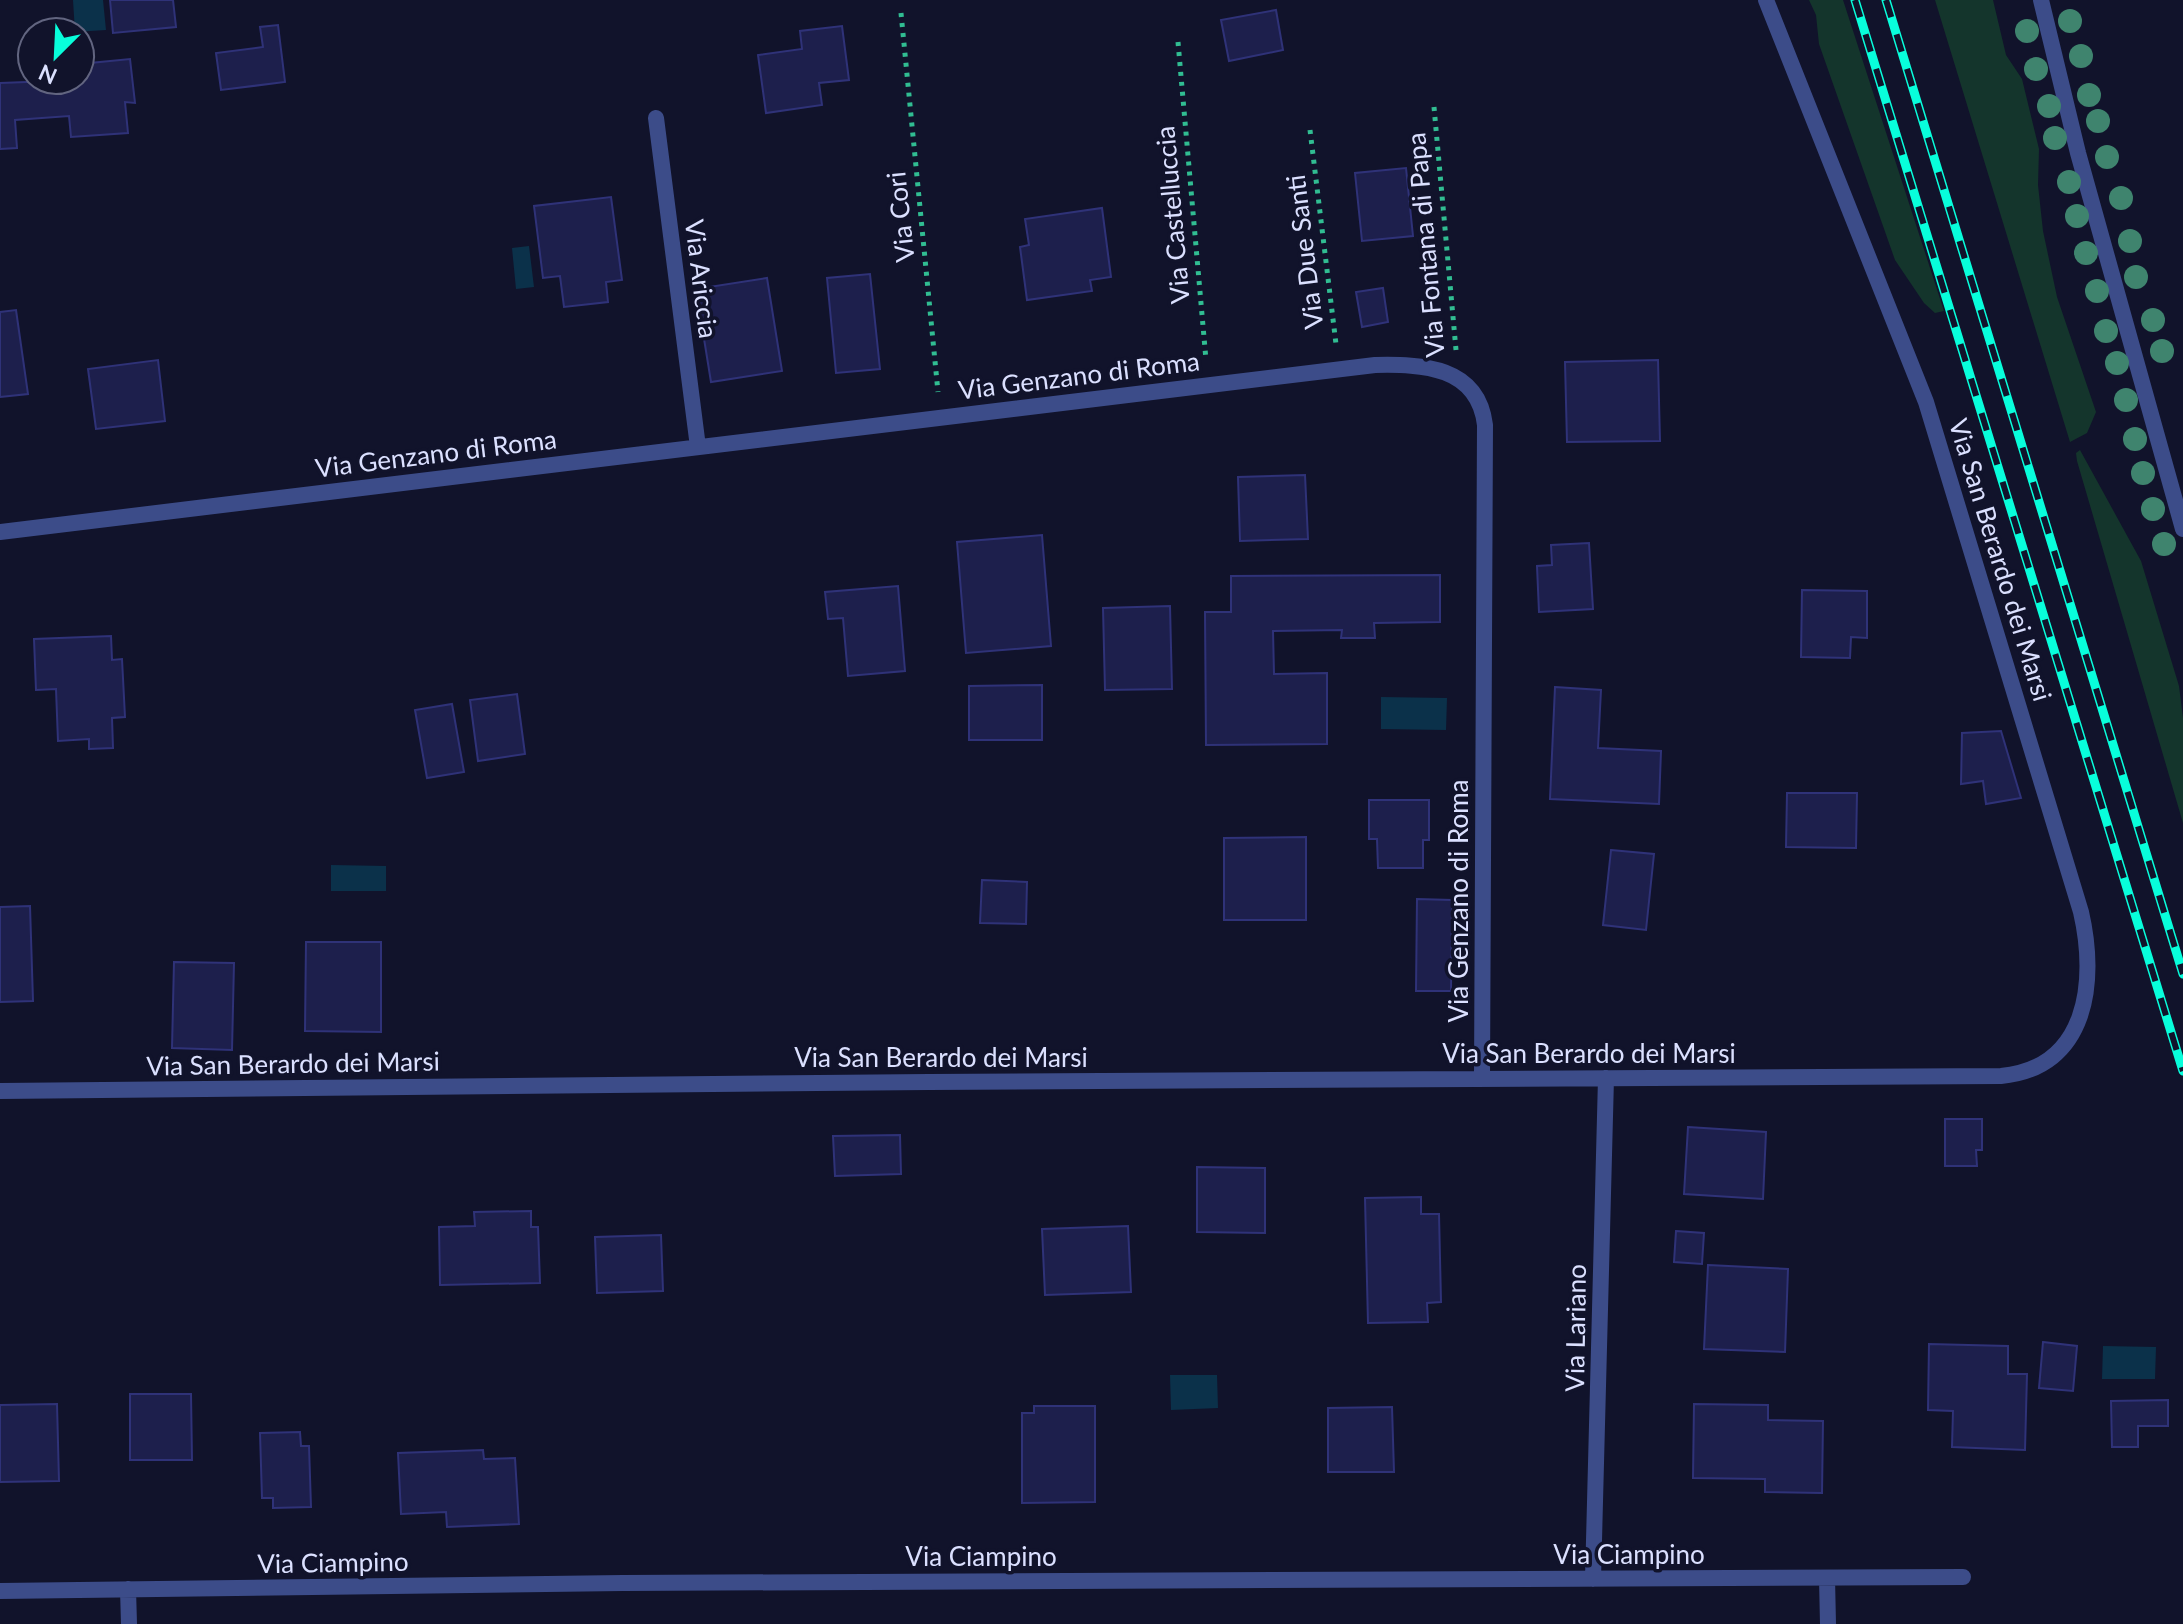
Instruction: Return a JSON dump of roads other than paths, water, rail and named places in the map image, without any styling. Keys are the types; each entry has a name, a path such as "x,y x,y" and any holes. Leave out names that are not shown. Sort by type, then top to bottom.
{"street":[{"name":"Via San Berardo dei Marsi","path":"0,1091 2014,1075 2038,1068 2059,1053 2074,1032 2085,1000 2088,946 2081,912 1944,456 1911,360 1766,0"},
{"path":"2041,0 2078,153 2183,529"},
{"name":"Via Ariccia","path":"656,118 698,447"},
{"name":"Via Genzano di Roma","path":"0,532 1339,369 1416,365 1439,370 1458,379 1476,396 1483,410 1485,425 1482,1079"},
{"name":"Via Lariano","path":"1593,1579 1606,1078"},
{"name":"Via Ciampino","path":"0,1591 639,1583 1963,1577"},
{"path":"1827,1578 1828,1624"},
{"path":"128,1589 129,1624"}],"water":[{"path":"73,0 103,0 106,30 96,31 96,16 74,16"},
{"path":"529,246 534,287 516,289 512,248"},
{"path":"1381,697 1447,698 1446,730 1381,729"},
{"path":"331,865 386,866 386,891 331,891"},
{"path":"2103,1346 2156,1347 2155,1379 2102,1379"},
{"path":"1170,1375 1217,1375 1218,1408 1171,1410"}],"railway":[{"path":"1855,0 2183,1071"},
{"path":"1886,0 2183,974"}]}
